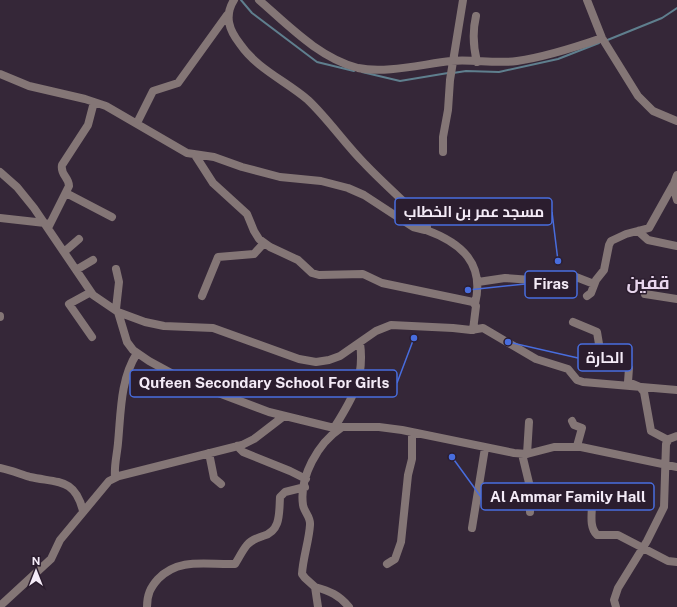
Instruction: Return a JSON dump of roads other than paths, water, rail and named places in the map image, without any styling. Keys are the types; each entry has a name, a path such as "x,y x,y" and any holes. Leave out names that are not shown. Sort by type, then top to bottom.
{"street":[{"path":"137,123 153,91 178,83 228,15 234,0"},
{"path":"259,0 307,42 335,58 358,68 384,69 453,61 518,61 604,41"},
{"path":"443,152 442,137 448,110 453,61 463,0"},
{"path":"587,0 604,41 643,102 656,112 677,121"},
{"path":"228,15 231,30 245,51 260,65 313,105 365,164 426,223 426,230"},
{"path":"476,16 473,27 473,44 477,62"},
{"path":"0,74 29,86 94,102 116,110 180,150 195,155 214,157 242,167 287,179 339,184 364,195 413,227 444,236 457,244 477,274 478,282 473,330"},
{"path":"46,225 66,193 69,183 62,173 62,165 88,125 94,102"},
{"path":"195,155 213,183 247,214 254,231 264,243 298,260 308,270 315,274 362,274 382,283 472,302 475,304"},
{"path":"0,172 26,197 91,292 117,311 145,322 164,326 213,328 309,361 323,361 336,358 360,344 376,331 391,325 473,330 480,328 486,329 536,359 568,369 580,381 677,390"},
{"path":"587,296 591,292 594,284 605,268 611,241 620,235 647,230 652,225 674,185 677,175"},
{"path":"674,185 674,194 677,200"},
{"path":"66,193 112,217"},
{"path":"0,218 46,225"},
{"path":"638,231 648,240 677,246"},
{"path":"64,252 79,239"},
{"path":"202,296 218,257 254,254 264,243"},
{"path":"76,270 93,260"},
{"path":"116,269 119,282 117,311 125,337 130,346 137,353 160,368 184,380 263,411 338,428 379,428 412,432 484,448 525,454 554,447 577,446 677,467"},
{"path":"478,282 505,278 545,281 576,277 594,284"},
{"path":"91,292 69,304 92,337"},
{"path":"645,294 677,299"},
{"path":"573,322 597,332 600,350 607,351 630,368 628,382 640,387 644,392 651,431 668,440"},
{"path":"349,607 343,599 332,592 315,587 302,574 310,524 303,503 305,483 317,452 338,428 358,385 361,368 360,344"},
{"path":"115,477 114,466 118,448 123,394 128,371 137,353"},
{"path":"0,606 51,559 60,540 105,484 115,477 237,446 253,440 284,416"},
{"path":"572,421 574,425 582,428 577,446"},
{"path":"529,422 525,454 530,487 530,512"},
{"path":"387,564 395,559 401,542 408,475 412,459 412,432"},
{"path":"616,607 614,600 618,588 643,547 664,507 666,444 668,440 677,436"},
{"path":"237,446 243,452 290,471 305,483"},
{"path":"472,528 484,448"},
{"path":"209,454 214,478 221,484"},
{"path":"0,468 31,477 66,484 77,493 83,511"},
{"path":"147,607 147,595 153,585 172,567 189,564 235,564 247,545 255,539 268,535 274,530 280,516 280,497 285,492 305,483"},
{"path":"592,504 592,526 593,531 597,535 618,535 668,561 677,562"},
{"path":"315,587 318,607"}],"waterway":[{"path":"241,0 252,13 317,62 354,71"},
{"path":"605,41 662,18 677,8"},
{"path":"453,73 466,71 499,72 558,59 599,43"},
{"path":"362,72 400,81 448,73"}],"place":[{"name":"مسجد عمر بن الخطاب","path":"558,261"},
{"name":"Firas","path":"468,290"},
{"name":"Qufeen Secondary School For Girls","path":"414,338"},
{"name":"الحارة","path":"508,342"},
{"name":"Al Ammar Family Hall","path":"452,457"}],"district":[{"name":"قفين","path":"648,282"}]}
